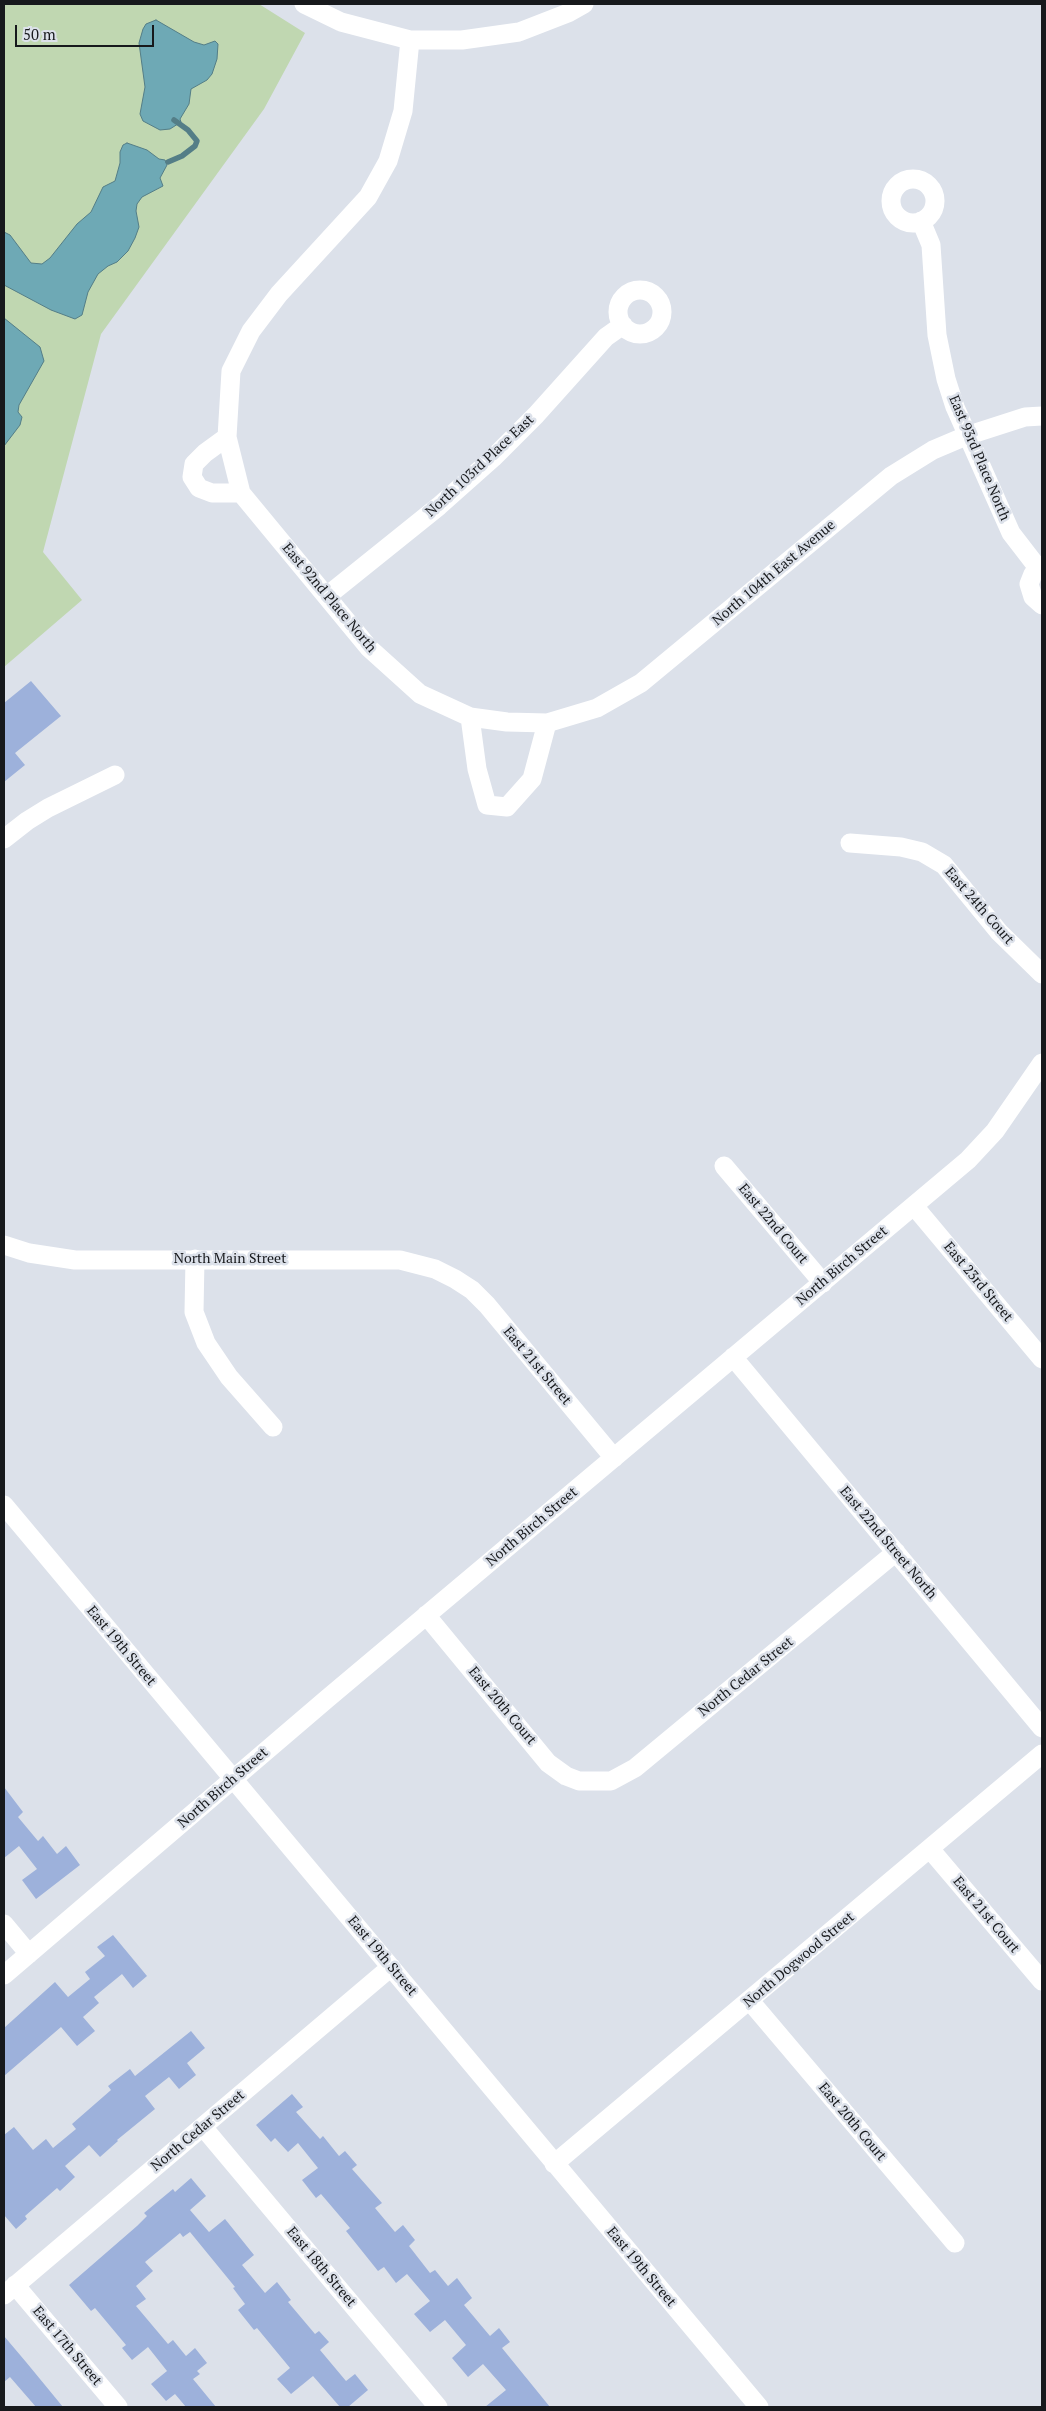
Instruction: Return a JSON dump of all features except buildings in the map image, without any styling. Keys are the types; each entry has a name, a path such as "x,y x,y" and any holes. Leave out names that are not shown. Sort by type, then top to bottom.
{"street":[{"path":"304,4 341,22 410,40 462,40 519,32 568,13 584,4"},
{"name":"East 92nd Place North","path":"410,40 403,111 388,161 368,197 279,294 251,331 231,371 227,437 241,493 369,648 420,694 470,717 507,722"},
{"name":"East 93rd Place North","path":"921,221 931,245 937,335 946,379 966,436 1011,533 1040,567 1030,579 1030,590 1034,599 1042,605"},
{"name":"North 103rd Place East","path":"327,596 439,506 493,458 536,415 606,337 623,325"},
{"name":"North 104th East Avenue","path":"507,722 547,723 597,708 641,683 891,476 933,450 966,436 1025,417 1042,416"},
{"path":"227,437 205,453 194,464 192,477 199,488 212,493 241,493"},
{"path":"470,717 477,769 487,805 508,807 532,779 547,723"},
{"path":"4,839 48,808 115,775"},
{"name":"East 24th Court","path":"850,843 900,846 922,852 944,865 999,932 1042,974"},
{"name":"North Birch Street","path":"4,1975 426,1615 968,1160 995,1131 1042,1063"},
{"name":"East 22nd Court","path":"724,1166 823,1283"},
{"name":"East 23rd Street","path":"914,1206 1042,1359"},
{"name":"North Main Street","path":"4,1245 29,1253 74,1260 195,1258 400,1260 435,1269 455,1279"},
{"path":"195,1258 194,1312 206,1343 229,1377 273,1427"},
{"name":"East 21st Street","path":"455,1279 472,1290 487,1305 614,1458"},
{"name":"East 22nd Street North","path":"733,1358 1042,1728"},
{"name":"East 19th Street","path":"4,1506 232,1780 391,1967 751,2404"},
{"name":"North Cedar Street","path":"588,1782 611,1781 635,1768 896,1552"},
{"name":"East 20th Court","path":"426,1615 548,1763 566,1776 588,1782"},
{"name":"North Dogwood Street","path":"554,2164 1042,1754"},
{"name":"East 21st Court","path":"930,1849 1042,1981"},
{"path":"4,1924 29,1954"},
{"name":"North Cedar Street","path":"10,2290 391,1967"},
{"name":"East 20th Court","path":"750,2001 955,2243"},
{"name":"East 18th Street","path":"203,2127 438,2407"},
{"name":"East 17th Street","path":"10,2290 118,2407"}],"green space":[{"path":"4,4 259,4 305,33 264,109 101,334 43,552 82,600 4,667"}],"water":[{"path":"156,20 194,42 204,45 215,41 218,44 217,59 212,74 207,80 191,89 189,104 180,119 181,122 170,129 160,130 143,121 140,114 145,87 139,43 146,24"},
{"path":"127,143 147,150 159,159 165,160 167,165 160,178 163,186 142,197 137,204 136,211 139,227 135,238 128,251 117,262 98,274 88,292 82,315 75,319 51,310 4,285 4,232 10,235 31,263 42,264 50,258 77,224 91,212 103,187 115,181 120,163 120,152 123,145"},
{"path":"4,318 40,347 44,361 19,405 18,412 22,417 20,425 4,446"}],"waterway":[{"path":"168,162 182,156 195,146 197,141 188,130 174,120"}]}
